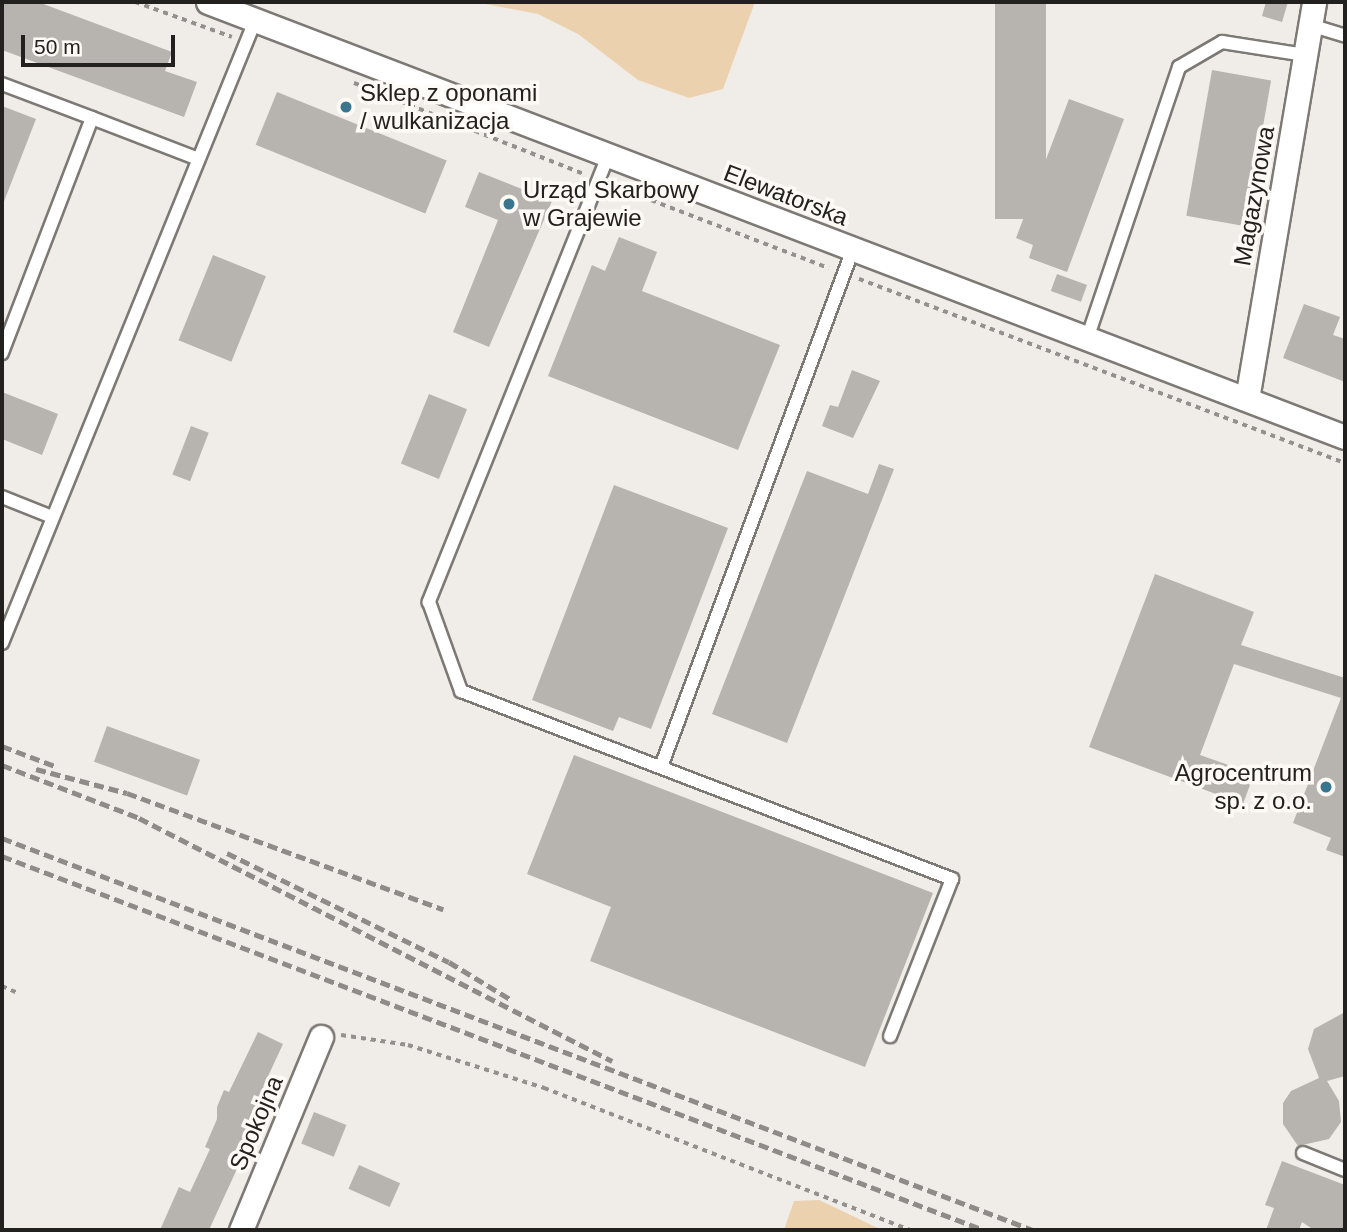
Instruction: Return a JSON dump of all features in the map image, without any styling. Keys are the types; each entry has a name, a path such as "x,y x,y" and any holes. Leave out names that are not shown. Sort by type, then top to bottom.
{"street":[{"name":"Elewatorska","path":"208,2 251,31 608,156 1345,437"},
{"name":"Magazynowa","path":"1247,399 1312,13"},
{"name":"Spokojna","path":"241,1230 321,1037"}],"lane":[{"path":"1312,13 1345,36"},
{"path":"2,643 251,31"},
{"path":"1087,338 1179,67 1222,42 1305,55"},
{"path":"2,84 198,159"},
{"path":"2,353 92,118"},
{"path":"608,156 429,602 461,691 952,879 890,1036"},
{"path":"661,767 853,249"},
{"path":"2,497 52,517"},
{"path":"1303,1153 1345,1170"}],"path":[{"path":"135,2 251,31"},
{"path":"350,82 598,180 1345,463"},
{"path":"2,986 18,993"},
{"path":"321,1037 353,1034 408,1045 544,1088 910,1230"}],"shaded area":[{"path":"475,2 755,2 723,89 689,98 638,80 578,34 538,14"},
{"path":"819,1200 882,1230 784,1230 794,1201"}],"building":[{"path":"2,2 38,2 172,52 165,71 197,82 184,117 2,50"},
{"path":"995,2 1046,2 1046,219 995,219"},
{"path":"1266,2 1288,2 1282,22 1262,16"},
{"path":"1212,70 1271,80 1245,226 1186,216"},
{"path":"277,92 447,161 425,213 256,145"},
{"path":"1069,99 1124,119 1067,272 1029,258 1033,245 1016,238"},
{"path":"2,106 36,119 3,204 2,204"},
{"path":"479,172 552,201 489,347 453,332 498,220 465,207"},
{"path":"619,237 657,252 642,291 780,345 738,450 548,376 592,265 605,271"},
{"path":"213,255 266,276 231,362 179,340"},
{"path":"1057,274 1087,285 1081,302 1051,291"},
{"path":"1304,304 1340,317 1333,335 1345,339 1345,382 1283,358"},
{"path":"852,370 880,381 853,438 822,426 830,405 838,407"},
{"path":"2,392 58,414 42,455 2,439"},
{"path":"429,394 467,409 439,479 401,464"},
{"path":"191,426 209,433 190,481 172,475"},
{"path":"879,464 894,469 787,743 712,714 807,471 868,494"},
{"path":"614,485 728,528 651,729 619,717 613,731 532,700"},
{"path":"1155,574 1254,612 1241,645 1345,678 1345,857 1326,850 1331,838 1293,823 1341,698 1234,664 1200,755 1254,774 1243,804 1089,747"},
{"path":"107,726 200,760 187,796 94,762"},
{"path":"574,755 933,893 865,1067 590,961 611,907 527,874"},
{"path":"1345,1012 1345,1076 1327,1081 1339,1101 1341,1122 1329,1139 1298,1146 1283,1124 1283,1103 1291,1091 1319,1078 1308,1049 1314,1029"},
{"path":"258,1032 283,1044 263,1087 278,1094 268,1117 262,1114 209,1230 160,1230 179,1187 190,1192 210,1149 205,1147 217,1119 217,1107 224,1090 229,1092"},
{"path":"314,1112 346,1125 334,1157 301,1144"},
{"path":"1282,1161 1345,1185 1345,1230 1314,1230 1302,1222 1299,1230 1266,1230 1274,1208 1265,1205"},
{"path":"359,1165 400,1183 390,1207 348,1189"}],"railway":[{"path":"2,746 55,766"},
{"path":"2,765 139,818 612,1061"},
{"path":"36,769 127,793 443,909"},
{"path":"2,838 1033,1230"},
{"path":"227,853 449,962 510,999"},
{"path":"2,856 984,1230"}],"place":[{"name":"Sklep z oponami / wulkanizacja","path":"346,107"},
{"name":"Urząd Skarbowy w Grajewie","path":"509,204"},
{"name":"Agrocentrum sp. z o.o.","path":"1326,787"}]}
